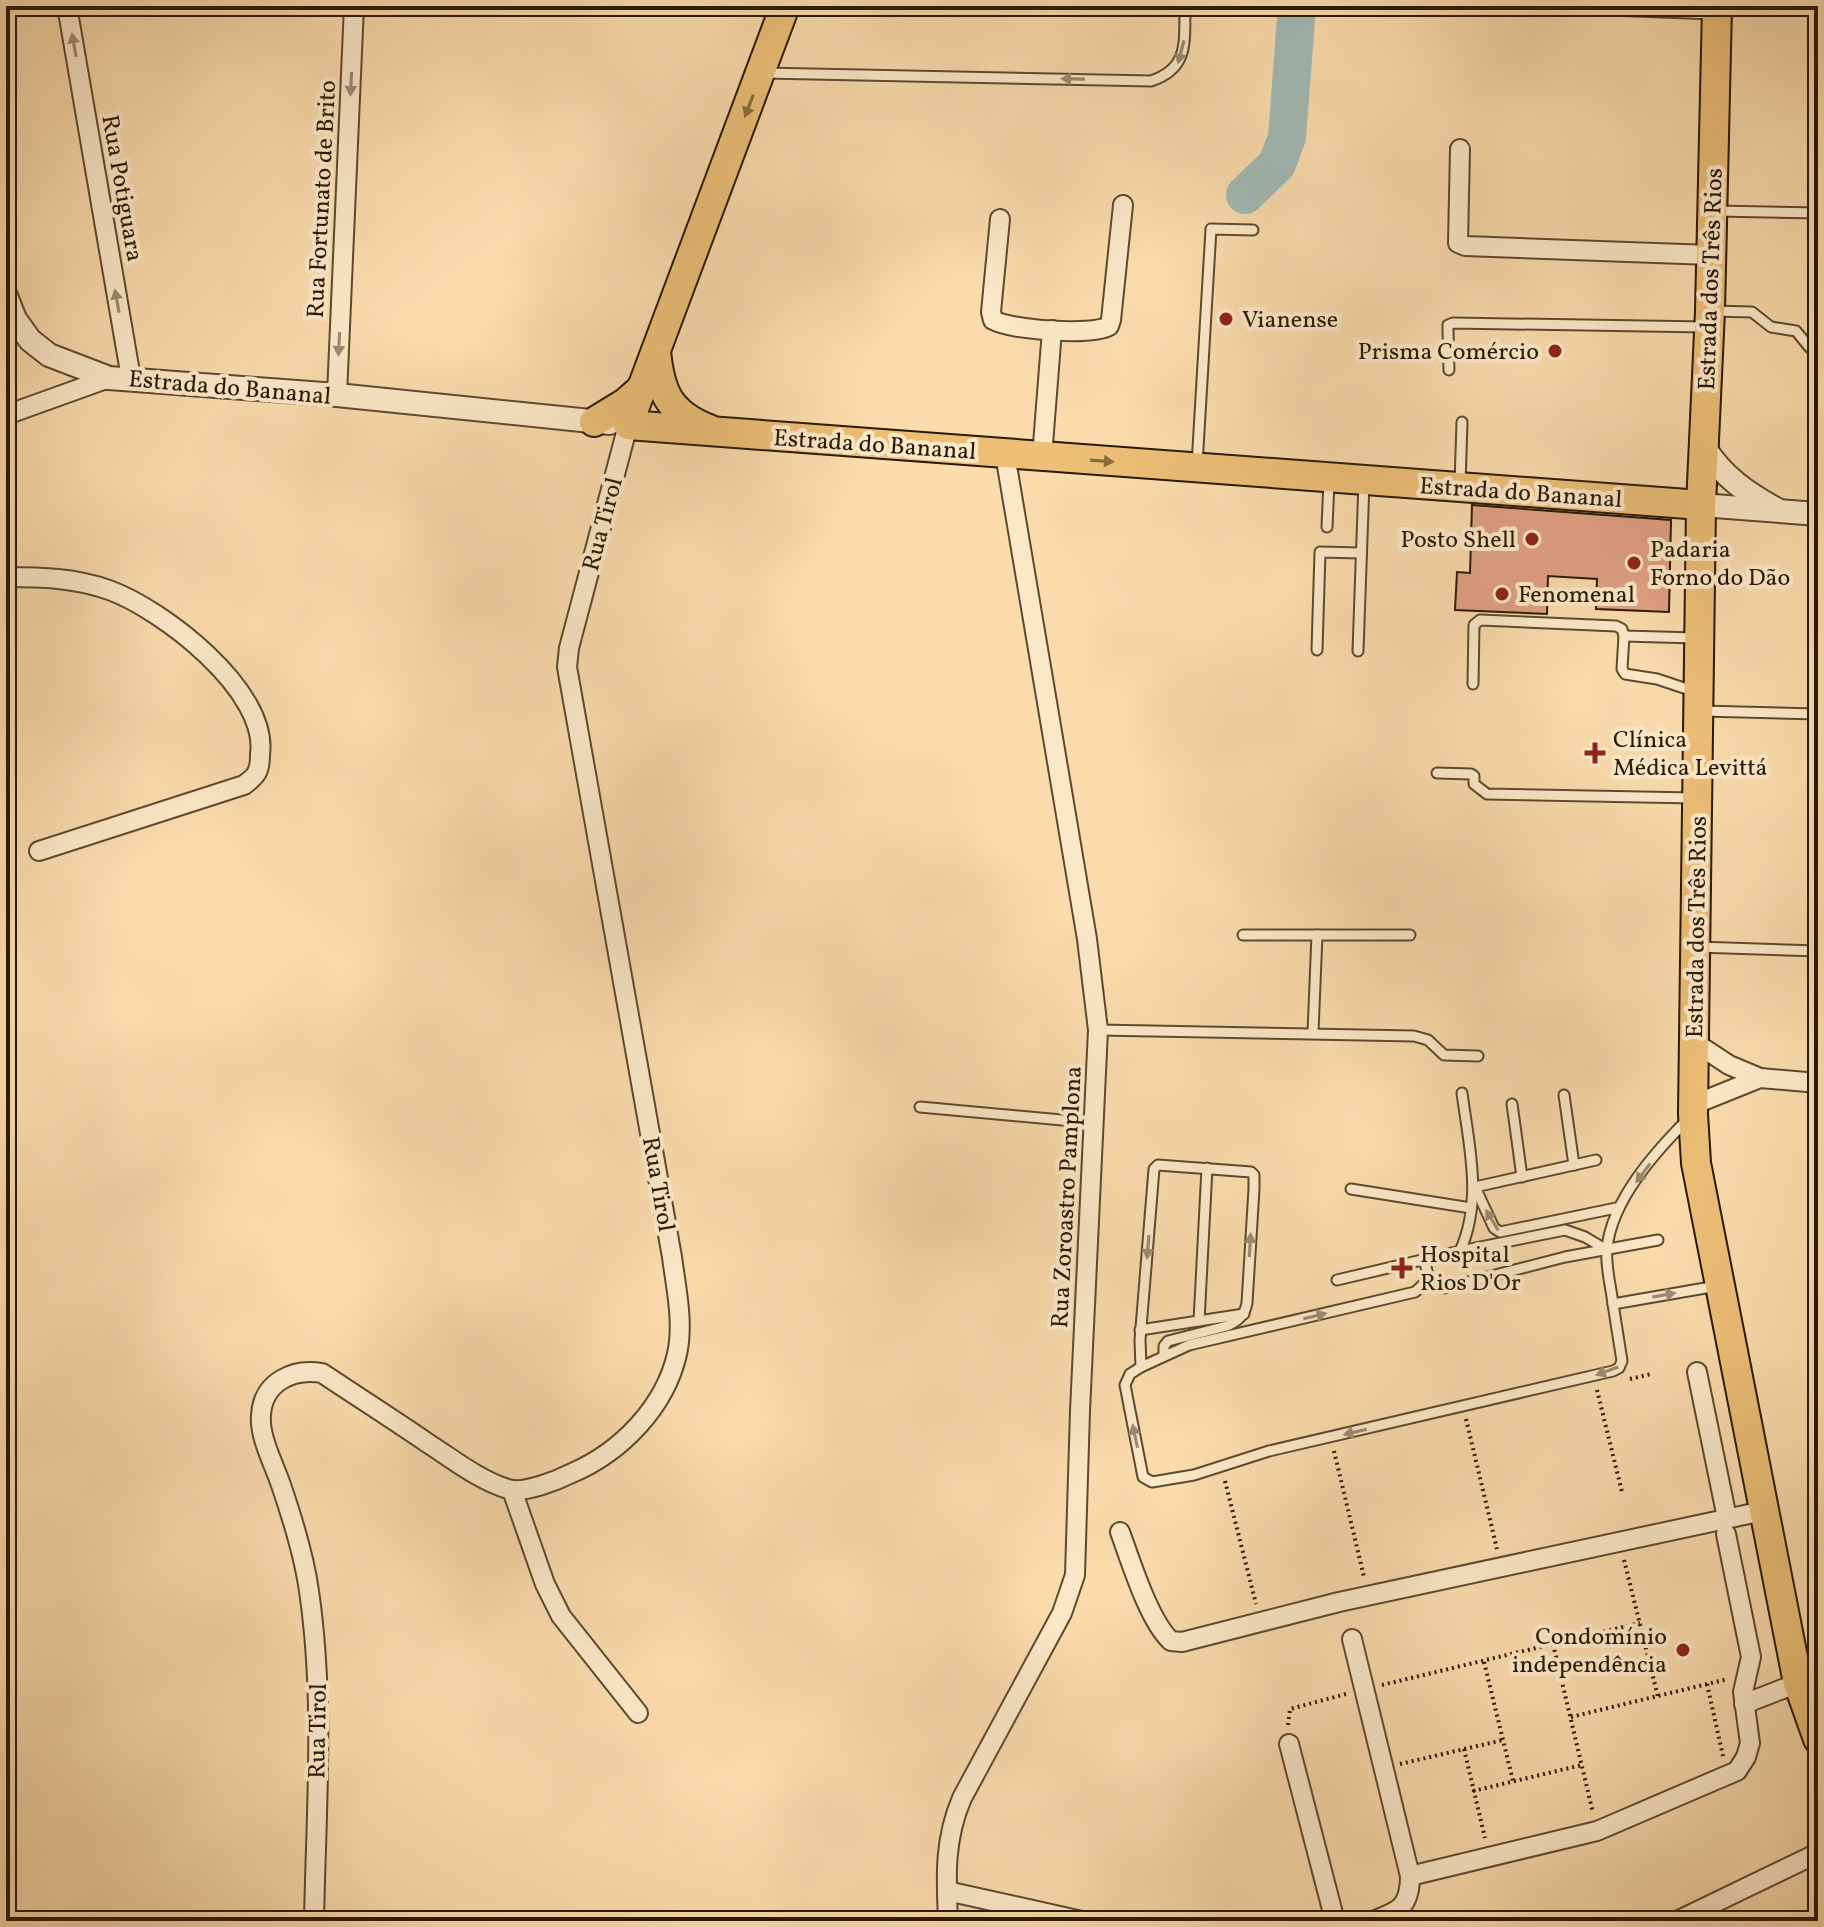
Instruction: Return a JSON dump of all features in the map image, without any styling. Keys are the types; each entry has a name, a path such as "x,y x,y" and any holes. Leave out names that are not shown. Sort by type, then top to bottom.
{"main road":[{"name":"Rua Tirol","path":"628,425 785,6"},
{"name":"Estrada dos Três Rios","path":"1717,10 1710,319 1701,505 1693,1109 1696,1163 1798,1683 1818,1739"},
{"path":"656,349 658,376 670,403 687,418 717,433"},
{"path":"594,422 625,403 642,388"},
{"name":"Estrada do Bananal","path":"628,425 1701,505"}],"street":[{"name":"Rua Potiguara","path":"67,6 120,378"},
{"name":"Rua Fortunato de Brito","path":"337,395 354,6"},
{"path":"1460,149 1458,243 1465,246 1711,255"},
{"path":"1000,219 991,312 993,320 1008,325 1052,330 1099,331 1109,326 1123,205"},
{"name":"Estrada do Bananal","path":"6,296 15,319 30,340 49,355 120,378 337,395 628,425"},
{"path":"1042,457 1052,330"},
{"path":"6,415 120,378"},
{"name":"Rua Tirol","path":"314,1921 318,1671 309,1590 297,1534 265,1438 261,1416 270,1388 296,1373 309,1370 322,1373 468,1470 512,1490 554,1482 591,1465 619,1446 665,1388 678,1353 680,1318 672,1257 567,667 569,648 628,425"},
{"name":"Estrada do Bananal","path":"1705,448 1713,462 1733,482 1781,511"},
{"name":"Rua Zoroastro Pamplona","path":"948,1921 947,1848 951,1823 1062,1613 1075,1575 1098,1030 1087,939 1005,454"},
{"name":"Estrada do Bananal","path":"1701,505 1818,514"},
{"path":"6,577 59,577 81,581 113,591 161,617 209,654 234,683 255,719 261,745 258,771 244,785 39,851"},
{"path":"1694,1042 1729,1065 1760,1078 1818,1083"},
{"path":"1693,1109 1760,1078"},
{"path":"1410,1876 1597,1831 1737,1771 1746,1757 1750,1743 1743,1692 1751,1657 1697,1372"},
{"path":"512,1490 545,1584 561,1616 638,1713"},
{"path":"1120,1532 1163,1634 1171,1641 1182,1642 1502,1567 1726,1526 1763,1511"},
{"path":"1352,1639 1410,1876 1410,1891 1405,1902 1396,1911 1373,1921"},
{"path":"1744,1704 1798,1683"},
{"path":"1289,1744 1335,1921"},
{"path":"1677,1921 1818,1853"},
{"path":"947,1891 1082,1921"}],"lane":[{"path":"761,73 1151,81 1167,76 1184,52 1185,6"},
{"path":"1505,6 1717,10"},
{"path":"1712,211 1818,213"},
{"path":"1197,468 1211,229 1253,230"},
{"path":"1449,370 1448,325 1453,323 1710,319 1752,312 1771,327 1796,331 1810,348 1818,349"},
{"path":"1460,487 1462,422"},
{"path":"1327,527 1329,477"},
{"path":"1358,651 1365,480"},
{"path":"1317,650 1320,552 1361,553"},
{"path":"1473,684 1474,625 1480,620 1616,626 1622,629 1624,636 1622,669 1625,674 1657,679 1699,702 1818,714"},
{"path":"1624,636 1700,638"},
{"path":"1437,773 1471,774 1474,784 1487,794 1698,798"},
{"path":"1243,935 1410,935"},
{"path":"1313,1032 1317,935"},
{"path":"1696,947 1818,951"},
{"path":"1098,1030 1414,1036 1428,1040 1444,1055 1478,1056"},
{"path":"1462,1093 1475,1187 1494,1228 1500,1232 1616,1208"},
{"path":"1564,1095 1574,1165"},
{"path":"1512,1104 1522,1177"},
{"path":"920,1107 1094,1123"},
{"path":"1429,1279 1415,1292 1189,1345 1130,1374 1125,1385 1143,1477 1152,1482 1194,1475 1269,1451 1619,1368 1622,1361 1607,1250 1616,1208 1693,1109"},
{"path":"1475,1187 1596,1160"},
{"path":"1141,1367 1140,1330 1154,1169 1158,1165 1251,1172 1254,1175 1244,1314 1227,1326 1168,1341 1164,1346 1164,1356"},
{"path":"1199,1321 1207,1168"},
{"path":"1460,1251 1467,1236 1475,1187"},
{"path":"1351,1189 1471,1208"},
{"path":"1337,1280 1565,1230 1607,1250"},
{"path":"1424,1259 1429,1279 1445,1288 1565,1257 1658,1240"},
{"path":"1613,1304 1719,1285"},
{"path":"1140,1330 1244,1314"}],"path":[{"path":"1597,1387 1622,1492"},
{"path":"1466,1419 1502,1567"},
{"path":"1334,1451 1368,1596"},
{"path":"1224,1478 1260,1622"},
{"path":"1624,1559 1658,1697"},
{"path":"1289,1744 1287,1716 1290,1709 1640,1623"},
{"path":"1553,1644 1597,1831"},
{"path":"1484,1662 1513,1781"},
{"path":"1571,1717 1748,1674"},
{"path":"1707,1684 1727,1775"},
{"path":"1383,1768 1503,1740"},
{"path":"1464,1749 1489,1856"},
{"path":"1473,1791 1582,1765"}],"building":[{"path":"1472,505 1671,520 1669,612 1596,609 1597,579 1548,576 1547,614 1455,610 1457,572 1470,573"}],"waterway":[{"path":"1245,195 1277,164 1287,137 1297,6"}],"place":[{"name":"Vianense","path":"1226,319"},
{"name":"Prisma Comércio","path":"1555,351"},
{"name":"Posto Shell","path":"1532,539"},
{"name":"Padaria Forno do Dão","path":"1634,563"},
{"name":"Fenomenal","path":"1502,594"},
{"name":"Clínica Médica Levittá","path":"1595,753"},
{"name":"Hospital Rios D'Or","path":"1402,1268"},
{"name":"Condomínio independência","path":"1683,1650"}]}
